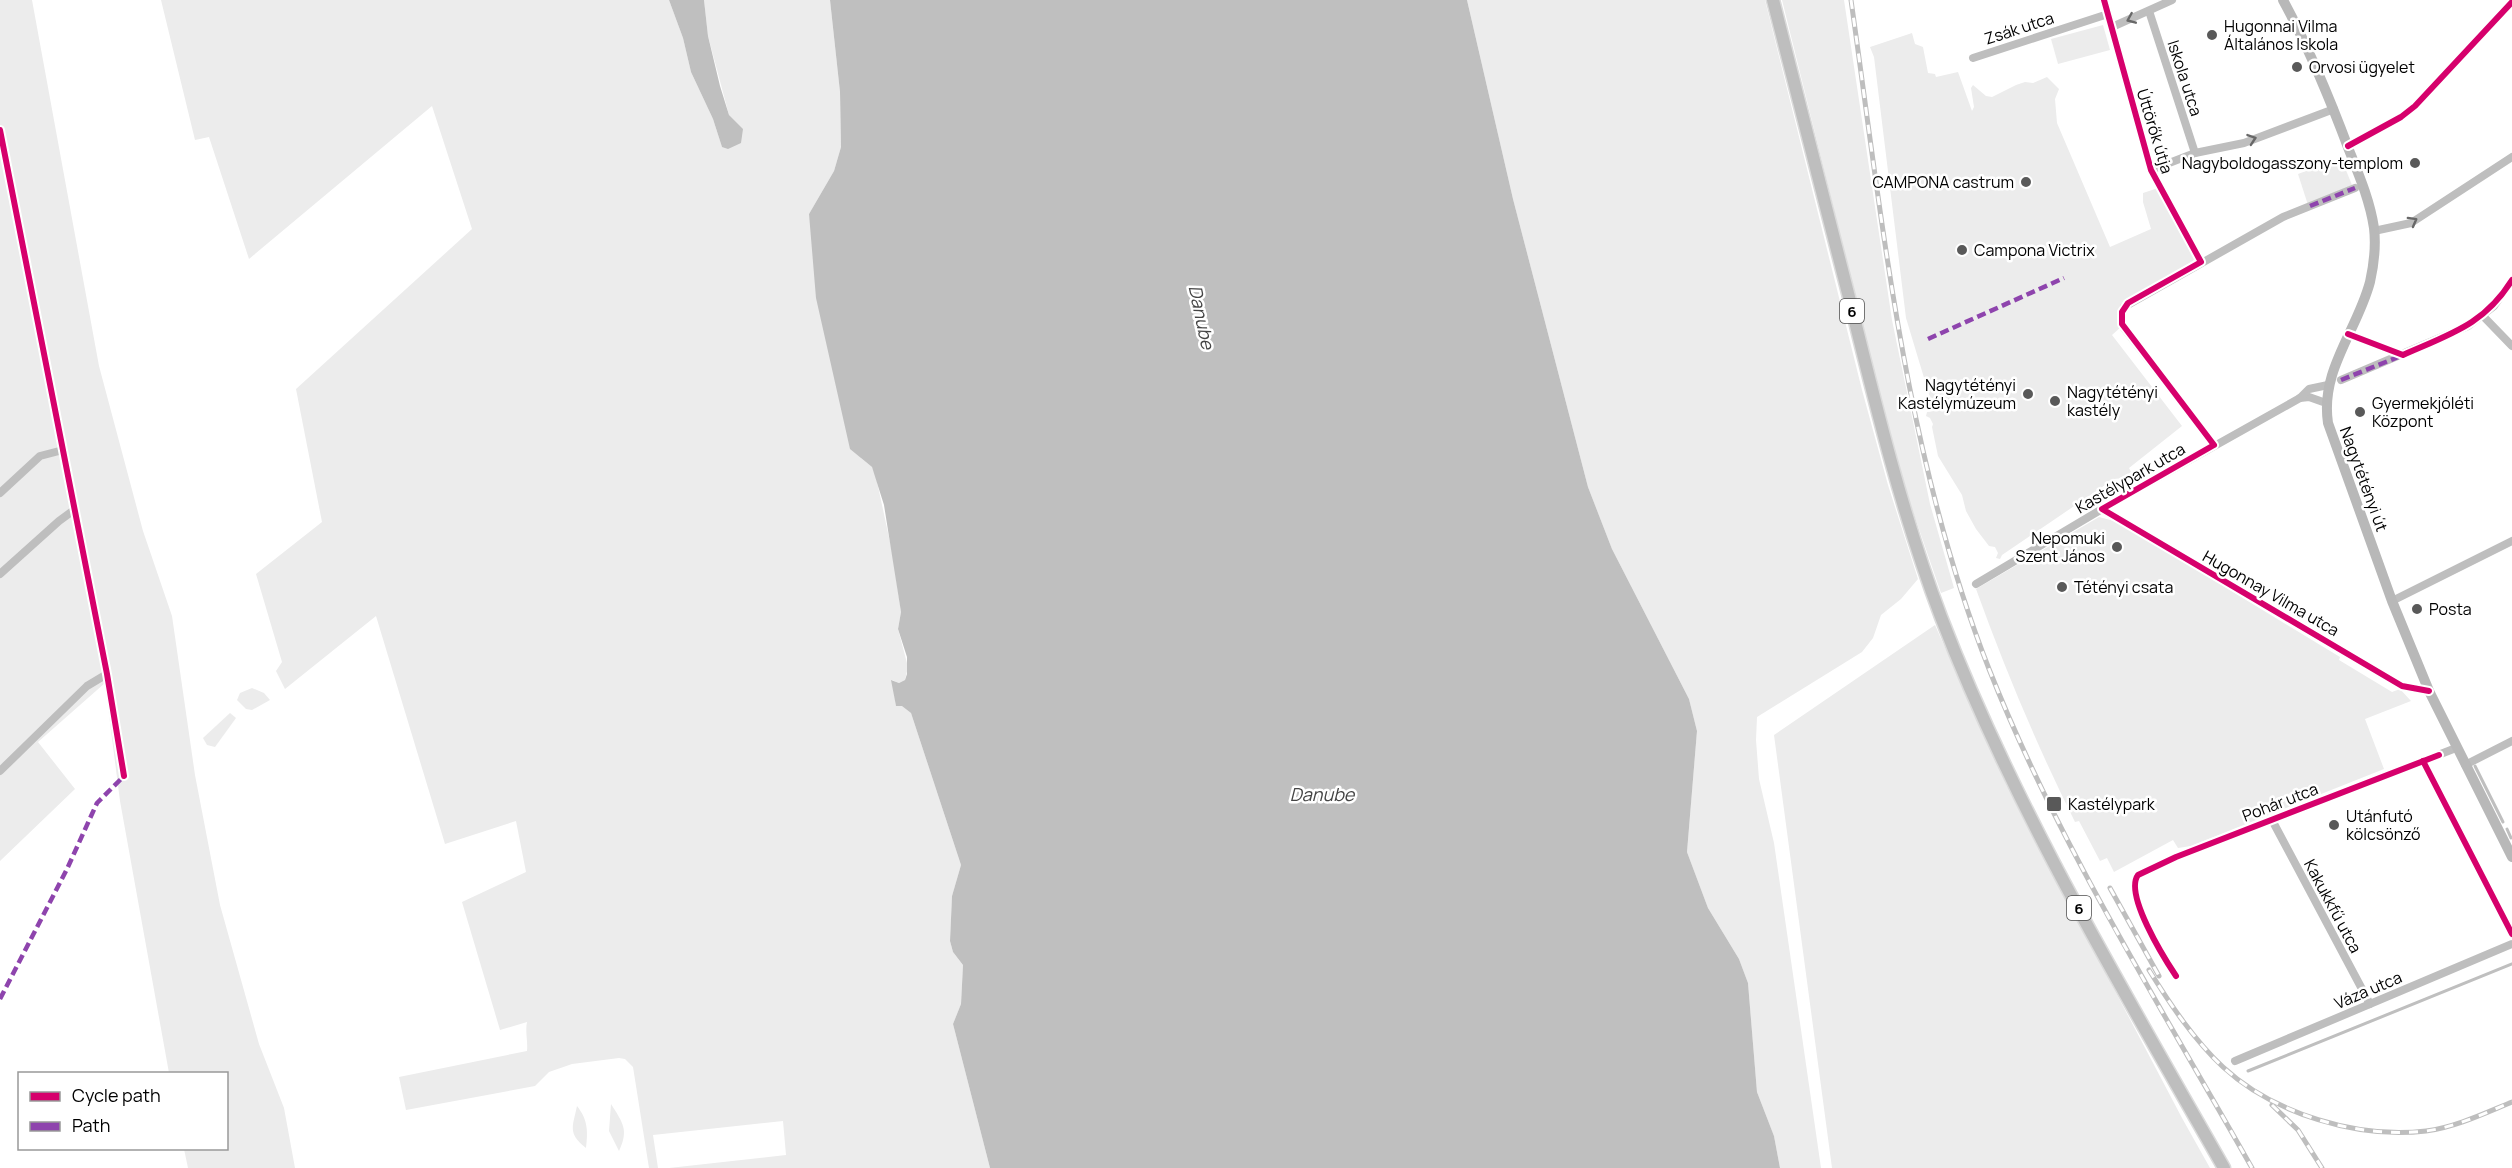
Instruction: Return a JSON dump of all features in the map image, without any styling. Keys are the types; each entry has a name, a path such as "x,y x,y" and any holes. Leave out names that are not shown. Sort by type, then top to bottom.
{"main road":[{"name":"6","path":"1773,0 1884,437 1921,561 1940,615 1982,718 2024,805 2135,1011 2224,1168"},
{"name":"Nagytétényi út","path":"2283,0 2334,110 2368,202 2374,231 2373,264 2369,283 2328,385 2326,403 2328,423 2392,601 2429,691 2512,857"}],"street":[{"name":"Úttörők útja","path":"2104,0 2151,170 2201,262"},
{"path":"2112,27 2172,0"},
{"path":"2348,146 2401,117 2415,106 2512,2"},
{"name":"Iskola utca","path":"2149,12 2195,153"},
{"name":"Zsák utca","path":"1974,58 2108,14"},
{"path":"2151,170 2195,153 2244,142 2334,110"},
{"path":"0,130 107,674 124,777"},
{"path":"2374,231 2411,223 2512,157"},
{"path":"2214,445 2124,328 2122,312 2132,301 2283,218 2355,188"},
{"path":"2341,380 2468,326 2483,316 2512,280"},
{"path":"2483,316 2512,346"},
{"path":"2348,334 2403,355"},
{"name":"Kastélypark utca","path":"1976,584 2102,509 2300,398 2308,389 2328,385"},
{"path":"2300,398 2309,397 2326,403"},
{"path":"0,493 40,456 63,450"},
{"name":"Hugonnay Vilma utca","path":"2102,509 2402,686 2429,691"},
{"path":"0,574 58,521 74,510"},
{"path":"2392,601 2512,541"},
{"path":"0,771 87,686 107,674"},
{"path":"2465,765 2512,741"},
{"name":"Pohár utca","path":"2176,976 2153,935 2139,903 2134,880 2145,870 2456,748"},
{"name":"Kakukkfű utca","path":"2272,820 2370,1004"},
{"name":"Váza utca","path":"2235,1060 2512,944"}],"shaded area":[{"path":"0,0 32,0 99,366 143,531 172,616 195,775 220,905 259,1044 284,1108 295,1168 188,1168 184,1150 228,1150 228,1072 169,1072 120,801 105,683 38,742 75,789 0,861"},
{"path":"161,0 669,0 683,38 691,72 713,119 722,147 734,123 729,115 708,36 704,0 830,0 840,92 841,147 834,171 809,214 861,458 872,467 876,477 893,556 901,612 898,629 908,667 905,680 899,683 892,680 896,706 902,705 911,713 961,865 952,896 950,941 953,952 963,965 961,1004 953,1024 990,1168 669,1168 786,1155 783,1121 653,1135 658,1168 649,1168 633,1067 625,1059 619,1058 572,1064 549,1072 535,1086 406,1110 399,1077 527,1051 527,1022 500,1030 462,902 526,872 516,821 445,844 376,616 285,689 276,671 282,662 256,574 322,522 296,389 472,229 432,106 249,259 209,137 195,140"},
{"path":"1467,0 1765,0 1862,390 1888,485 1918,579 1901,599 1881,615 1873,638 1862,652 1757,717 1759,779 1774,843 1821,1168 1780,1168 1774,1136 1757,1092 1748,983 1739,959 1708,908 1687,852 1697,731 1689,699 1612,549 1588,487 1513,199"},
{"path":"1782,0 1844,0 1892,320 1930,504 1954,588 1941,593 1910,503 1888,428"},
{"path":"2103,25 2110,50 2058,64 2051,39"},
{"path":"1912,33 1915,44 1923,47 1928,73 1935,74 1936,77 1958,72 1972,111 1974,107 1971,88 1973,85 1986,96 1992,97 2016,85 2025,82 2033,83 2047,77 2059,89 2055,99 2057,123 2110,247 2151,229 2143,202 2143,193 2158,188 2195,258 2126,300 2123,304 2121,327 2112,335 2182,426 2129,468 2131,472 2123,478 2114,479 2002,555 2000,559 1996,558 1998,553 1995,547 1989,546 1976,529 1966,511 1962,495 1938,456 1933,424 1926,416 1927,412 1934,411 1906,318 1874,57 1870,47"},
{"path":"2341,158 2352,185 2308,205 2298,174"},
{"name":"Kastélypark","path":"2099,517 2118,522 2340,657 2339,660 2392,692 2400,689 2411,701 2365,719 2384,769 2191,846 2178,848 2173,840 2114,872 2107,858 2100,861 2079,821 2075,822 2048,765 2010,678 1976,589"},
{"path":"1935,625 2007,786 2210,1168 1832,1168 1774,735"},
{"path":"252,688 264,693 270,700 252,710 246,709 237,700 240,693"},
{"path":"230,713 236,718 215,747 207,745 203,738"},
{"path":"611,1104 619,1116 624,1132 619,1151 609,1131"},
{"path":"577,1106 586,1126 586,1148 576,1138 573,1129"}],"water":[{"path":"669,0 704,0 708,36 720,86 729,115 743,129 741,143 728,149 722,147 713,119 691,72 683,38"},
{"name":"Danube","path":"830,0 1467,0 1513,199 1588,487 1612,549 1689,699 1697,731 1687,852 1708,908 1739,959 1748,983 1757,1092 1774,1136 1780,1168 990,1168 953,1024 961,1004 963,965 953,952 950,941 952,896 961,865 911,713 902,706 896,706 891,680 899,683 905,680 907,657 898,629 901,612 884,505 872,467 850,449 816,298 809,214 834,171 841,147 840,92"}],"waterway":[{"path":"2475,766 2503,822"},
{"path":"2507,829 2511,838"},
{"path":"2248,1071 2512,964"}],"railway":[{"path":"1851,0 1900,339 1936,506 1960,588 1989,669 2046,798 2112,923 2252,1168"},
{"path":"2110,888 2159,976"},
{"path":"2149,970 2183,1021 2223,1067 2244,1084 2267,1098 2318,1120 2373,1131 2426,1131 2459,1123 2512,1102"},
{"path":"2272,1105 2298,1130 2322,1168"}],"marked path":[{"path":"2310,206 2355,188"},
{"path":"1928,339 2064,278"},
{"path":"2341,380 2403,355"},
{"path":"0,999 67,869 97,803 124,776"}],"cycle path":[{"path":"2104,0 2151,170 2201,262 2128,303 2122,312 2122,324 2214,445 2102,509 2402,686 2429,691"},
{"path":"2348,146 2401,117 2415,106 2512,2"},
{"path":"0,130 107,674 124,776"},
{"path":"2348,334 2403,355 2451,334 2478,318 2490,308 2512,280"},
{"path":"2176,976 2155,941 2141,911 2136,896 2135,884 2138,875 2176,857 2439,755"},
{"path":"2423,761 2512,934"}],"place":[{"name":"Hugonnai Vilma Általános Iskola","path":"2212,35"},
{"name":"Orvosi ügyelet","path":"2297,67"},
{"name":"Nagyboldogasszony-templom","path":"2415,163"},
{"name":"CAMPONA castrum","path":"2026,182"},
{"name":"Campona Victrix","path":"1962,250"},
{"name":"Nagytétényi Kastélymúzeum","path":"2028,394"},
{"name":"Nagytétényi kastély","path":"2055,401"},
{"name":"Gyermekjóléti Központ","path":"2360,412"},
{"name":"Nepomuki Szent János","path":"2117,547"},
{"name":"Tétényi csata","path":"2062,587"},
{"name":"Posta","path":"2417,609"},
{"name":"Kastélypark","path":"2054,804"},
{"name":"Utánfutó kölcsönző","path":"2334,825"}]}
